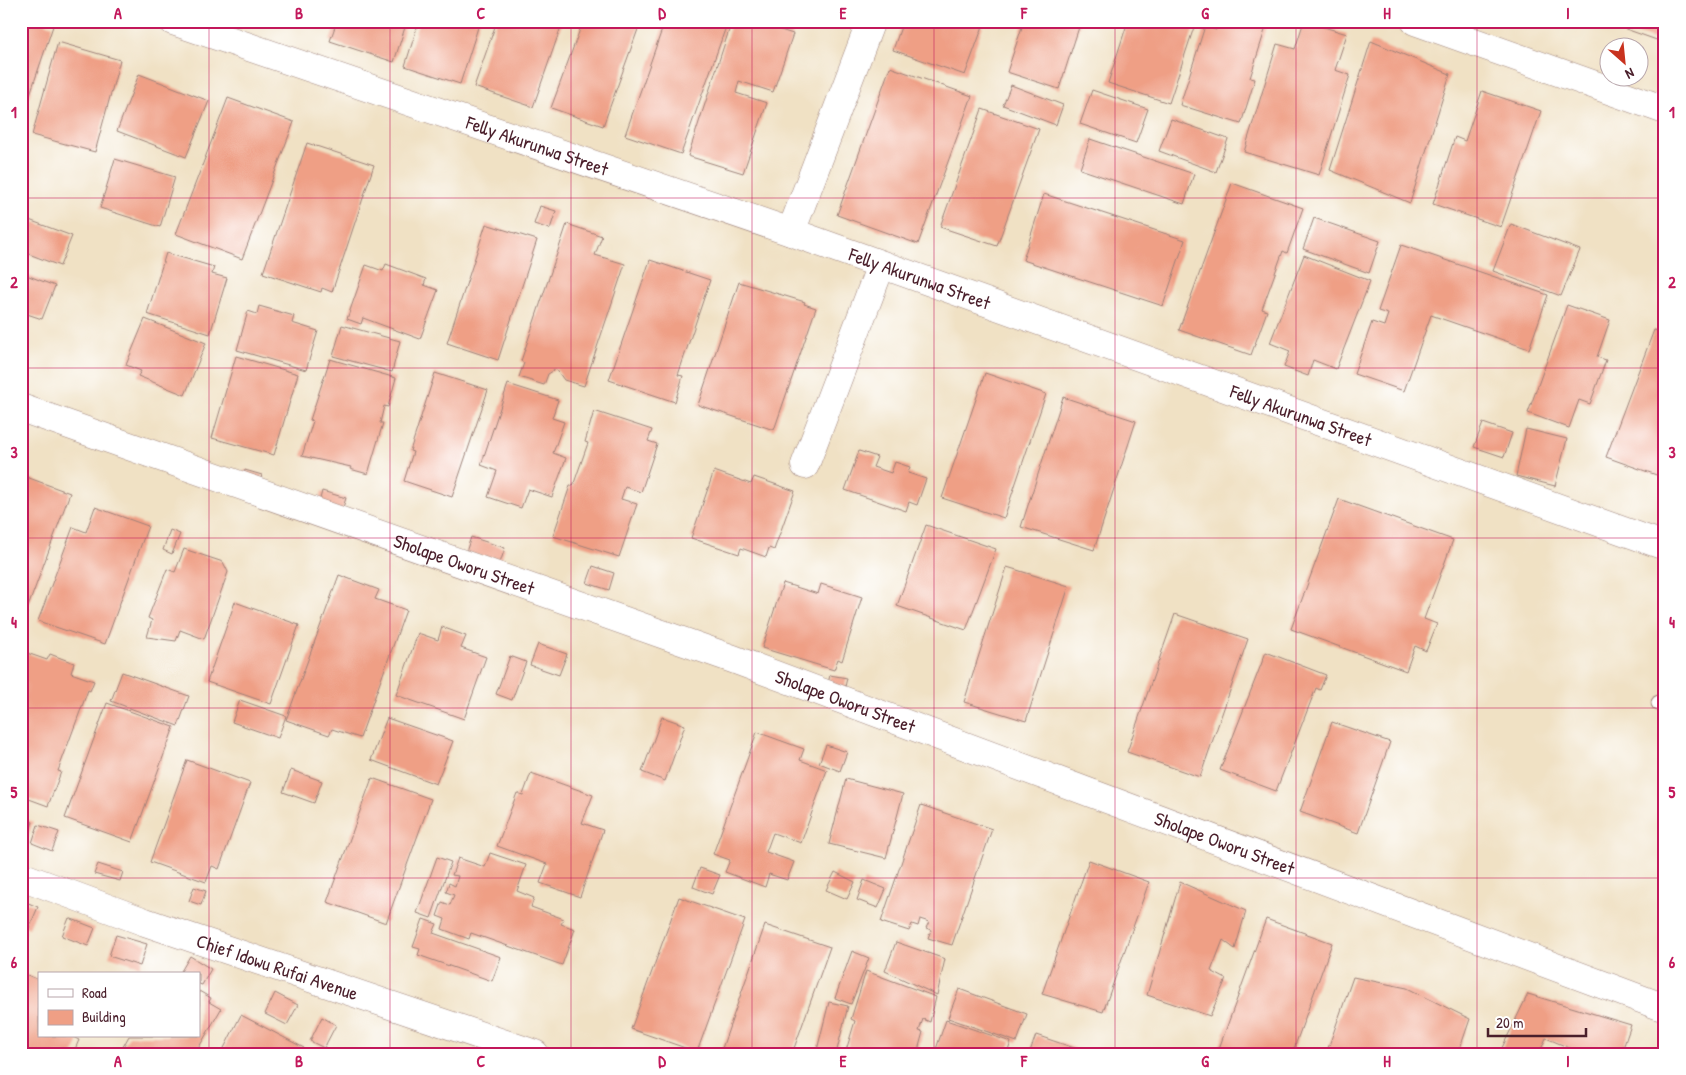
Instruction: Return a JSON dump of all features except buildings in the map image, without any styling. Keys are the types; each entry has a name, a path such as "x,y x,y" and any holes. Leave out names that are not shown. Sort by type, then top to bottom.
{"street":[{"name":"Felly Akurunwa Street","path":"173,21 791,232 1665,546"},
{"path":"791,232 871,21"},
{"path":"1415,21 1665,110"},
{"path":"805,465 881,265"},
{"name":"Sholape Oworu Street","path":"21,408 733,659 1665,1008"},
{"name":"Chief Idowu Rufai Avenue","path":"21,876 145,922 535,1054"}]}
